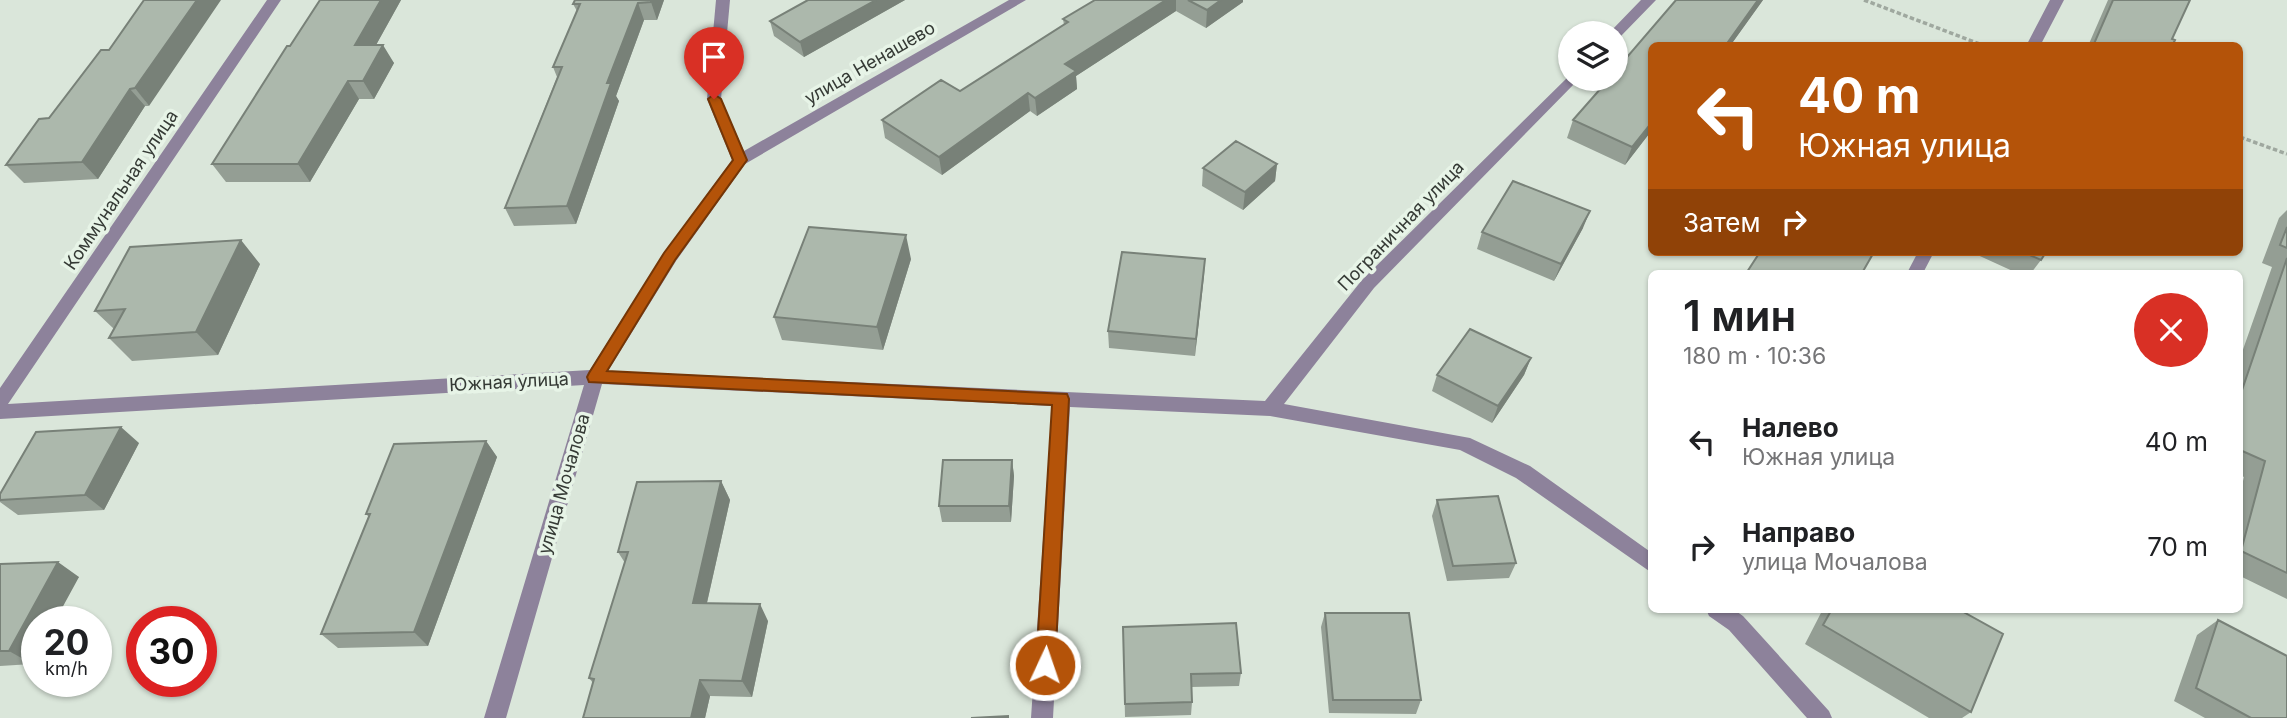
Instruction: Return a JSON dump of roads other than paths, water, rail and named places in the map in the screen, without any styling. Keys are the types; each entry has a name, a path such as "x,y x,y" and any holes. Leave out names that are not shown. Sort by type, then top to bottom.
{"street":[{"name":"Коммунальная улица","path":"0,402 274,0"},
{"path":"723,0 714,99 740,160"},
{"name":"улица Ненашево","path":"740,160 1018,0"},
{"path":"1628,21 1649,0"},
{"path":"2035,42 2057,0"},
{"name":"Пограничная улица","path":"1270,409 1368,284 1559,91"},
{"name":"улица Мочалова","path":"495,718 595,377 670,257 740,160"},
{"name":"Южная улица","path":"0,412 595,377 1270,409 1463,443 1523,472 1648,561"},
{"path":"1042,718 1061,399"},
{"path":"1739,616 1821,718"}]}
